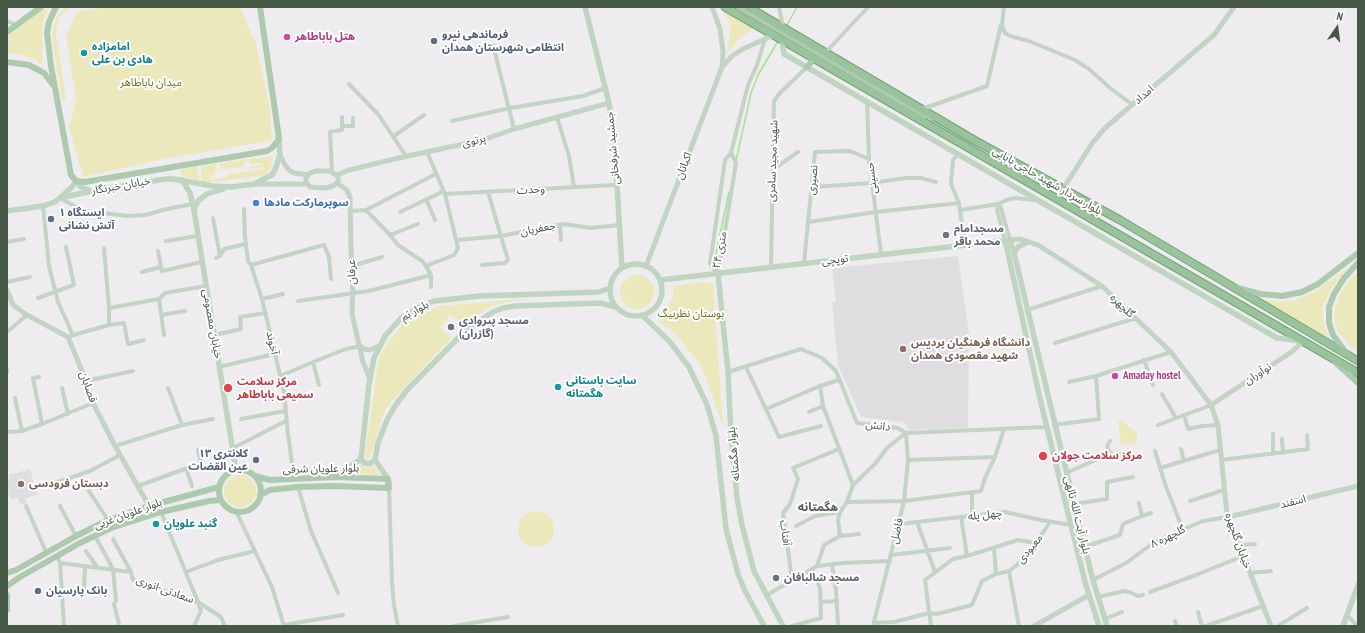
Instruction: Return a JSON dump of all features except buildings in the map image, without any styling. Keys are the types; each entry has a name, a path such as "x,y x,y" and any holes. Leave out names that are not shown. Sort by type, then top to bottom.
{"highway":[{"name":"بلوار سردار شهید حاجی بابایی","path":"725,7 814,60 1358,373"},
{"name":"بلوار سردار شهید حاجی بابایی","path":"748,7 941,120 1174,252 1358,361"},
{"path":"1166,263 1174,252"}],"main road":[{"path":"7,32 41,7"},
{"path":"56,7 49,22 47,34 70,175 81,187 91,191"},
{"path":"193,207 207,194 231,187 254,184 272,175 278,165 280,155 260,7"},
{"name":"جمشید شرفخانی","path":"585,7 609,103 614,135 622,268"},
{"path":"739,7 924,115 941,120"},
{"path":"782,40 784,54 1278,338 1303,341"},
{"path":"807,67 814,60"},
{"path":"7,62 29,65 44,73 55,86"},
{"path":"893,116 898,107"},
{"path":"76,181 85,182 267,151 272,148 278,139"},
{"path":"958,154 964,146"},
{"name":"خیابان خبرنگار","path":"60,198 91,191 165,179 182,180 212,186 231,187"},
{"name":"خیابان معصومی","path":"182,180 190,193 193,207 236,470"},
{"name":"خیابان خبرنگار","path":"7,211 43,206 55,202 72,187 76,181"},
{"name":"توپچی","path":"660,280 1007,240"},
{"name":"بلوار آیت الله تالهی","path":"1007,240 1014,253 1078,524 1107,626"},
{"name":"بلوار آیت الله تالهی","path":"1007,240 1046,427 1089,595 1099,626"},
{"path":"1014,253 1019,246 1028,242"},
{"path":"1228,285 1261,294 1282,296 1302,292 1318,284 1358,253"},
{"path":"1348,355 1333,335 1329,323 1329,307 1334,294 1344,278 1358,263"},
{"path":"334,477 361,459 367,464 370,464 375,460 382,430 395,406 407,390 457,338 480,320 502,308 528,305 602,303 616,306 628,314 642,315 655,308 662,295 660,280 652,269 638,264 630,264 622,268 614,276 610,288 610,294 616,306"},
{"path":"1172,277 1178,270"},
{"name":"بلوار هگمتانه","path":"718,274 728,372 731,435 737,498 742,525 754,570 783,626"},
{"name":"بلوار بَم","path":"361,459 370,379 374,358 385,336 402,317 419,307 434,301 480,296 599,292 610,288"},
{"name":"بلوار هگمتانه","path":"642,315 670,342 689,367 707,405 716,436 726,529 738,574 745,591 764,626"},
{"path":"1326,355 1358,383"},
{"path":"375,460 388,479 388,488"},
{"path":"236,470 244,470 255,476 261,488 258,501 254,506 242,512 229,509 224,505 220,500 219,487 221,480 225,475 236,470"},
{"name":"بلوار علویان شرقی","path":"255,476 270,480 334,477 388,479"},
{"name":"بلوار علویان شرقی","path":"260,495 270,490 298,487 335,486 388,488"},
{"name":"بلوار علویان غربی","path":"7,573 16,570 46,552 109,520 149,506 219,487"},
{"name":"بلوار علویان غربی","path":"7,586 57,556 114,527 161,512 208,501 220,500"},
{"path":"109,520 114,527"},
{"path":"1071,525 1078,524"},
{"path":"1343,626 1358,585"},
{"path":"7,595 7,610"}],"street":[{"path":"712,7 720,29 723,52 722,66"},
{"path":"779,7 783,27"},
{"path":"826,52 868,7"},
{"path":"922,108 987,86 1002,25 1004,7"},
{"name":"امداد","path":"1062,189 1093,142 1105,128 1214,35 1234,7"},
{"path":"7,21 16,25"},
{"path":"1002,25 1005,33 1010,36 1029,41 1060,53 1084,66 1133,105"},
{"path":"722,66 732,56 773,35"},
{"name":"۲۴ متری","path":"718,274 710,264 725,160 731,153 748,85 765,39"},
{"path":"493,45 510,108 514,129"},
{"name":"اکباتان","path":"646,266 722,66"},
{"name":"شهید مجید سامری","path":"771,267 774,102 780,93 807,67"},
{"path":"349,84 378,114 406,156"},
{"path":"452,121 510,108 583,96 605,88"},
{"name":"حسینی","path":"867,101 869,159 881,254"},
{"name":"پرتوی","path":"308,175 316,171 335,174 406,156 483,140 514,129 609,103"},
{"path":"394,136 424,115"},
{"path":"254,184 307,184 315,188 326,188 333,186 339,179 335,174 330,132 342,130 342,117"},
{"path":"557,117 569,156 574,187"},
{"path":"342,126 353,126 353,118"},
{"name":"نصیری","path":"804,263 815,152 850,150 869,159"},
{"path":"426,266 454,255 458,248 445,193 427,152"},
{"path":"772,170 798,152"},
{"name":"۲۴ متری","path":"718,274 722,241 736,162 731,153"},
{"path":"958,154 953,160 951,184 959,203 965,245"},
{"path":"280,155 289,170 294,173 308,175 305,180 307,184"},
{"path":"350,211 366,210 436,174"},
{"path":"812,187 872,183 906,178 921,178 936,182"},
{"name":"عرفان","path":"337,182 347,190 350,198 352,314 363,362 370,379"},
{"name":"وحدت","path":"445,193 616,185"},
{"path":"482,265 505,263 508,260 488,192"},
{"path":"400,212 426,199 445,193"},
{"path":"60,198 84,211 128,216 145,215 168,209 193,207"},
{"path":"960,210 998,204 1014,198 1038,200"},
{"path":"426,199 435,220"},
{"path":"808,222 876,212 959,203"},
{"path":"998,204 997,210 1007,240"},
{"path":"43,206 49,266 58,302 69,326 70,336"},
{"name":"آخوند","path":"244,209 248,261 251,265 262,299 284,392 286,421 294,479"},
{"path":"366,210 398,245 422,261 431,275 430,287"},
{"path":"213,218 218,257 224,249 246,244"},
{"path":"390,235 418,224"},
{"name":"جعفریان","path":"457,240 501,236 563,224 591,228 619,225"},
{"path":"560,225 561,240"},
{"path":"166,241 197,236"},
{"path":"7,242 24,239"},
{"path":"713,239 722,241"},
{"name":"گلچهره","path":"1007,240 1020,239 1038,245 1102,286 1171,352 1211,405"},
{"path":"251,265 324,246 329,257 331,279"},
{"path":"38,298 74,284 66,247"},
{"path":"104,248 109,325"},
{"path":"158,251 162,271 202,262"},
{"path":"352,266 382,257"},
{"path":"142,272 161,267"},
{"path":"298,301 369,292 431,275"},
{"path":"7,282 30,277"},
{"path":"109,308 159,299 165,293 206,286"},
{"path":"1028,310 1102,286"},
{"path":"7,290 13,305 27,315 70,336 109,325 124,323 128,344 144,340"},
{"path":"262,299 283,294"},
{"path":"159,299 164,335"},
{"path":"161,315 185,311"},
{"path":"214,334 242,329 240,317 266,314"},
{"path":"7,332 27,315"},
{"path":"1055,343 1136,318"},
{"name":"قصابان","path":"70,336 93,403 114,446 149,506"},
{"name":"نوآوران","path":"1211,405 1293,351 1303,341"},
{"path":"280,376 346,350 360,346 364,349 370,350 379,346"},
{"name":"دانش","path":"728,372 801,349 822,358 836,371 857,423 898,428 906,433 1046,427"},
{"path":"1069,382 1096,376 1171,352"},
{"path":"220,367 274,354"},
{"path":"1144,360 1153,385"},
{"path":"313,362 319,385"},
{"path":"746,367 779,437 821,426"},
{"path":"86,381 133,371"},
{"path":"1054,425 1099,420 1096,376"},
{"path":"39,377 33,378 42,424"},
{"path":"766,409 820,386 839,380"},
{"path":"820,386 822,406 853,485"},
{"path":"62,388 68,414"},
{"path":"168,388 182,425"},
{"path":"1162,394 1176,418"},
{"path":"15,398 22,430"},
{"path":"7,432 22,430 42,424 93,403"},
{"path":"1158,425 1211,405"},
{"name":"خیابان گلچهره","path":"1211,405 1218,425 1228,517 1271,626"},
{"path":"810,412 822,406"},
{"path":"241,419 285,411"},
{"path":"1184,415 1188,429 1218,425"},
{"path":"114,446 182,425 213,419"},
{"path":"233,448 286,421"},
{"path":"847,502 904,501 981,491 985,478 995,457 1004,429"},
{"path":"840,536 838,520 840,512 847,502 853,485 875,464 887,448 906,433"},
{"name":"فاضل","path":"873,625 904,501 908,460 906,433"},
{"path":"1273,434 1273,454"},
{"path":"1221,460 1308,449 1307,435"},
{"path":"1282,439 1283,453"},
{"path":"1110,441 1107,446 1109,452 1114,455 1122,454 1123,459 1133,458"},
{"name":"آفتاب","path":"792,580 783,513 790,504 798,478 793,468 839,449"},
{"path":"1181,449 1184,461"},
{"path":"138,486 200,463 198,450"},
{"path":"1160,468 1220,450"},
{"path":"1155,451 1183,530"},
{"path":"1066,473 1102,457 1109,452"},
{"path":"43,487 90,471 120,455"},
{"path":"908,460 995,457"},
{"path":"186,468 192,486"},
{"path":"1074,504 1107,499 1107,482 1133,477"},
{"name":"اسفند","path":"1228,517 1358,486"},
{"path":"298,487 311,531 338,593"},
{"path":"388,488 392,582 398,626"},
{"path":"1190,501 1224,490"},
{"path":"89,491 109,520"},
{"path":"972,493 972,516"},
{"path":"88,499 92,496"},
{"path":"1139,503 1142,516"},
{"path":"26,506 46,552"},
{"path":"60,506 76,536"},
{"path":"236,511 272,587 284,626 343,615"},
{"path":"161,512 201,611 194,626"},
{"path":"796,526 815,516 840,512"},
{"name":"چهل پله","path":"898,524 1006,512 1071,525"},
{"path":"1084,547 1120,535 1123,524 1151,513"},
{"path":"961,517 967,556"},
{"name":"گلچهره ۸","path":"1093,580 1126,563 1156,541 1203,521 1228,517"},
{"path":"917,522 935,572"},
{"name":"معبودی","path":"929,613 937,614 972,605 982,581 996,574 1008,571 1026,556 1050,522"},
{"path":"792,626 821,618 820,588 815,567 824,544 840,536 860,534"},
{"path":"95,536 113,569 116,601 114,604 119,624"},
{"path":"113,539 131,572"},
{"path":"931,626 925,580 935,572 953,559 1018,540 1036,543"},
{"path":"1239,545 1256,544"},
{"path":"891,555 950,548"},
{"path":"994,548 996,574"},
{"path":"86,551 97,567"},
{"path":"186,572 218,560 255,551"},
{"path":"57,556 60,563 64,626"},
{"path":"1150,592 1243,556"},
{"path":"766,595 815,567 832,564 890,561"},
{"name":"سعادتی-انوری","path":"60,563 131,572 133,580 198,602 221,617 226,626"},
{"path":"832,564 837,600 838,626"},
{"path":"84,589 85,566"},
{"path":"1008,571 1020,626"},
{"path":"1250,573 1271,571"},
{"path":"1098,597 1124,591 1138,596 1143,594"},
{"path":"1034,626 1089,595"},
{"path":"821,602 837,600"},
{"path":"1206,626 1263,606"},
{"path":"1278,626 1307,608"},
{"path":"1105,619 1122,612"},
{"path":"1198,612 1202,626"},
{"path":"873,625 894,622 929,613"},
{"path":"1347,615 1356,626"},
{"path":"454,626 508,617"},
{"path":"1175,621 1177,626"}],"shaded area":[{"name":"دانشگاه فرهنگیان پردیس شهید مقصودی همدان","path":"958,256 969,334 968,428 910,430 903,422 861,417 838,365 832,302 836,301 832,268"},
{"name":"دبستان فرودسی","path":"30,469 37,494 25,499 27,503 21,505 18,498 10,499 7,481 9,479 9,475"}],"green space":[{"path":"65,7 70,7 59,18 56,33 66,100 62,101 52,33 56,17"},
{"name":"میدان باباطاهر","path":"104,7 240,7 256,44 270,110 272,140 164,159 83,177 69,127 76,99 66,36 76,12"},
{"path":"48,8 42,26 43,67 35,59 20,54 7,54 7,37 38,12"},
{"path":"724,12 754,28 736,42 727,54 730,24"},
{"path":"273,156 271,167 267,175 205,183 181,175 181,169 197,167 199,180 202,181 201,166 216,164 217,170 214,171 215,175 210,176 211,180 228,177 228,174 264,169 264,167 251,169 251,167 262,165 262,163 250,164 249,161 244,162 244,167 221,170 220,163"},
{"path":"1349,266 1331,289 1322,308 1324,325 1330,339 1261,299 1283,302 1296,300 1316,291"},
{"path":"1358,272 1358,353 1337,330 1334,314 1339,297 1347,283"},
{"path":"634,275 640,275 649,280 653,286 653,298 649,304 640,309 634,309 625,304 620,295 620,289 625,280"},
{"name":"بوستان نظربیگ","path":"705,282 713,284 723,426 704,372 693,355 672,330 658,322 665,313 673,296 674,286"},
{"path":"531,298 498,304 490,307 463,324 449,315 440,329 452,337 389,404 382,417 370,458 368,459 365,457 378,362 381,353 401,326 417,314 439,306"},
{"path":"1118,421 1122,421 1137,433 1137,443 1121,445"},
{"path":"360,465 367,468 374,466 379,475 350,474"},
{"path":"237,475 243,475 253,482 256,491 255,497 249,504 243,507 237,507 227,500 224,494 224,488 231,478"},
{"path":"540,511 549,516 553,522 553,536 549,542 540,547 532,547 523,542 519,536 518,525 523,516 529,512"}],"waterway":[{"path":"786,27 797,7"},
{"path":"736,161 751,93 758,75 778,41"},
{"path":"715,258 729,192"}],"place":[{"name":"هتل باباطاهر","path":"287,37"},
{"name":"فرماندهی نیرو انتظامی شهرستان همدان","path":"434,41"},
{"name":"امامزاده هادی بن علی","path":"84,53"},
{"name":"سوپرمارکت مادها","path":"256,203"},
{"name":"ایستگاه ۱ آتش نشانی","path":"51,219"},
{"name":"مسجدامام محمد باقر","path":"946,235"},
{"name":"مسجد پیروادی (گازران)","path":"451,327"},
{"name":"دانشگاه فرهنگیان پردیس شهید مقصودی همدان","path":"903,349"},
{"name":"Amaday hostel","path":"1115,376"},
{"name":"سایت باستانی هگمتانه","path":"558,387"},
{"name":"مرکز سلامت سمیعی باباطاهر","path":"228,388"},
{"name":"مرکز سلامت جولان","path":"1043,456"},
{"name":"کلانتری ۱۳ عین القضات","path":"256,460"},
{"name":"دبستان فرودسی","path":"21,484"},
{"name":"گنبد علویان","path":"156,524"},
{"name":"مسجد شالبافان","path":"776,578"},
{"name":"بانک پارسیان","path":"38,591"}],"district":[{"name":"هگمتانه","path":"818,508"}]}
